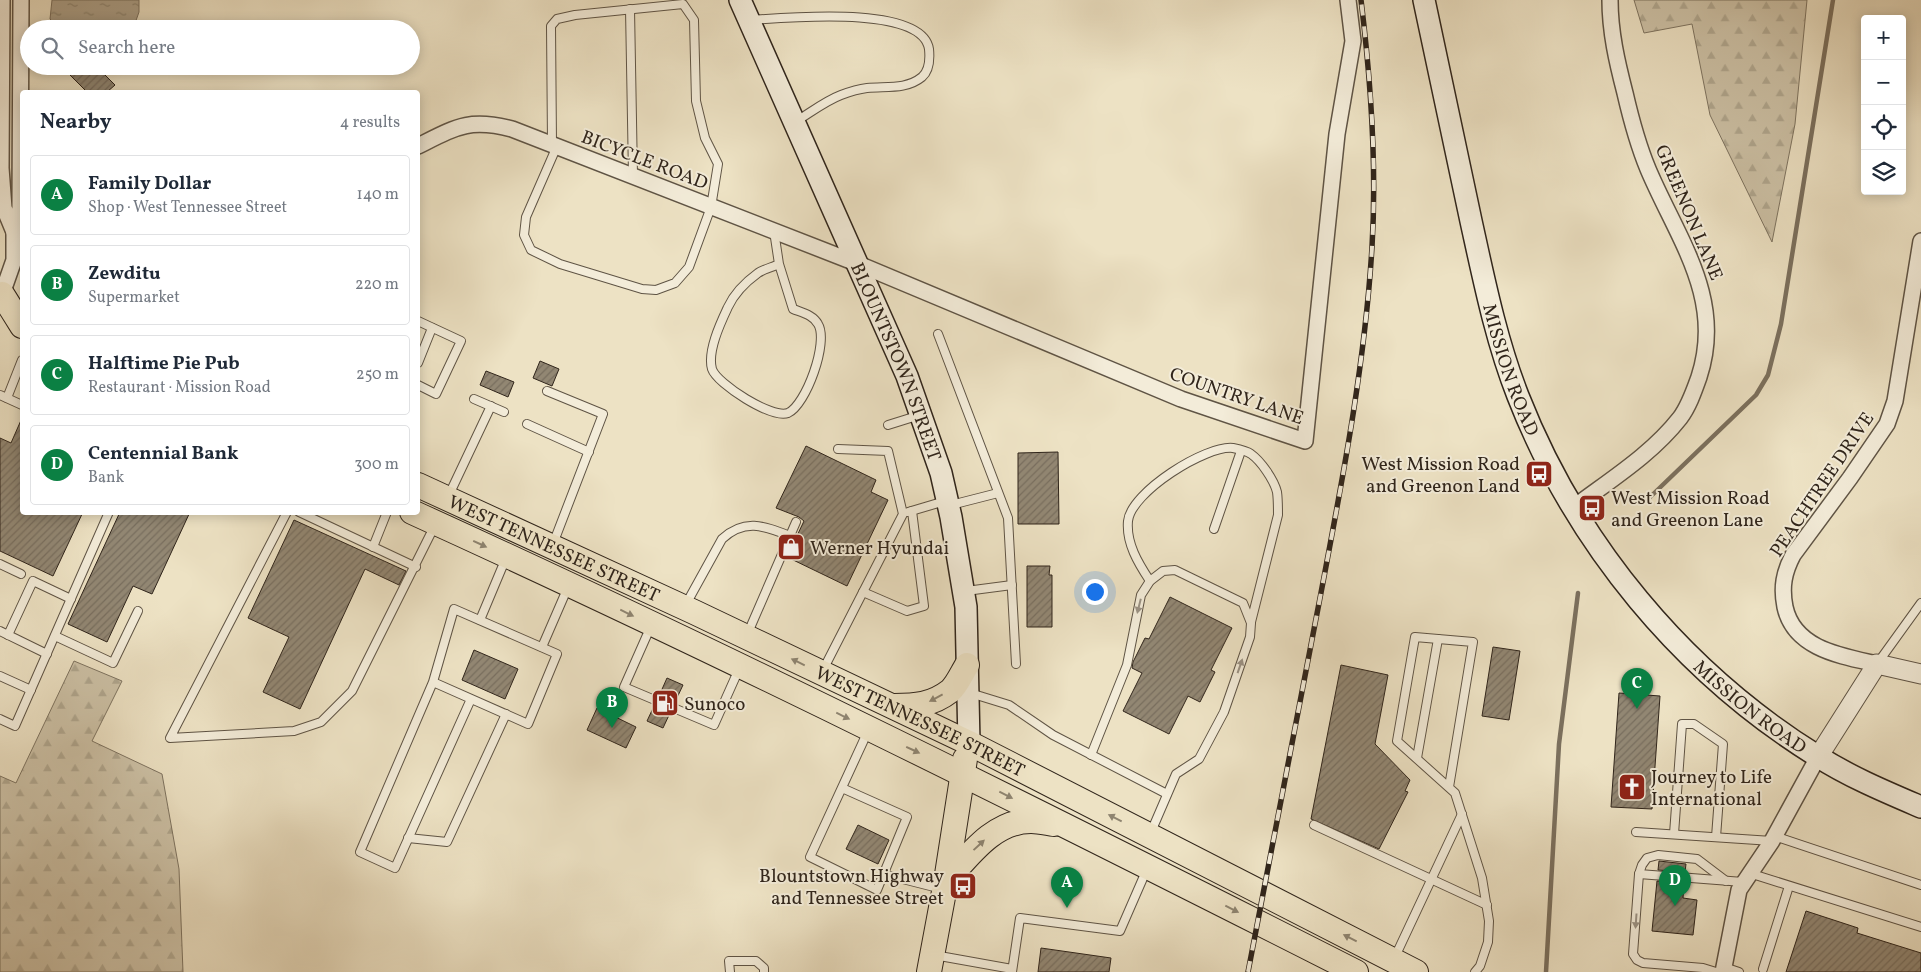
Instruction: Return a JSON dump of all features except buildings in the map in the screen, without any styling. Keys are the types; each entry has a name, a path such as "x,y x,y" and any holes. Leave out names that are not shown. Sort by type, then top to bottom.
{"main road":[{"name":"BLOUNTSTOWN STREET","path":"740,0 907,376 941,473 966,607 969,743"},
{"name":"MISSION ROAD","path":"1424,0 1498,337 1530,426 1573,508 1627,588 1676,642 1714,679 1762,719 1818,757 1874,787 1921,807"},
{"path":"6,296 20,322"},
{"path":"0,324 20,334"},
{"name":"WEST TENNESSEE STREET","path":"420,486 969,743 1416,972"},
{"path":"436,524 447,498"},
{"name":"WEST TENNESSEE STREET","path":"418,515 962,773 1356,972"},
{"path":"892,706 922,706 938,698 951,690 967,665"},
{"path":"931,964 946,885 962,773 969,743"},
{"path":"946,885 979,844 1001,829 1013,824 1031,821 1065,825"}],"street":[{"path":"2,0 1,168 4,208 18,232"},
{"path":"21,0 21,20"},
{"name":"COUNTRY LANE","path":"856,263 1181,399 1305,441 1337,134 1353,42 1348,0"},
{"name":"GREENON LANE","path":"1573,508 1639,459 1656,444 1680,417 1693,394 1702,367 1706,344 1707,325 1703,293 1694,266 1648,168 1632,120 1615,54 1610,19 1610,0"},
{"path":"20,75 20,90"},
{"path":"2,93 20,93 20,208 14,260 6,296"},
{"name":"BICYCLE ROAD","path":"420,145 447,131 476,123 494,124 554,145 856,263"},
{"name":"PEACHTREE DRIVE","path":"1877,664 1839,655 1807,641 1796,630 1787,615 1783,599 1783,583 1786,568 1793,555 1887,424 1895,401 1921,241"},
{"path":"1721,970 1736,899 1746,878 1773,839 1818,757 1877,664 1921,674"}],"lane":[{"path":"684,4 694,20 696,101 705,138 718,164 711,207 689,267 675,283 656,290 642,289 560,264 531,250 524,235 526,217 554,145 551,26 556,19 630,9 684,4"},
{"path":"630,9 633,176"},
{"path":"749,20 827,16 882,19 903,25 920,34 928,42 930,64 924,75 916,81 897,87 866,88 840,95 793,123"},
{"path":"774,231 779,264 793,309 813,317 820,326 817,362 803,398 795,409 785,414 771,411 742,397 716,378 712,367 712,352 719,327 732,298 759,273 779,264"},
{"path":"420,322 461,341 436,394 420,386"},
{"path":"420,358 432,328"},
{"path":"938,334 1008,518 1016,664"},
{"path":"20,364 4,397 20,404"},
{"path":"547,391 603,414 552,547"},
{"path":"474,399 504,412"},
{"path":"447,498 491,406"},
{"path":"888,425 921,415"},
{"path":"527,424 589,452"},
{"path":"1149,836 1176,774 1199,759 1224,712 1250,637 1251,624 1278,515 1277,490 1260,462 1251,454 1234,448 1223,449 1192,461 1164,479 1137,501 1128,521 1129,538 1137,560 1150,581"},
{"path":"822,673 903,514 888,451 838,449"},
{"path":"1214,530 1241,451"},
{"path":"903,514 998,493"},
{"path":"863,592 907,611 924,606 912,511"},
{"path":"0,719 15,726 108,515"},
{"path":"285,515 170,738 294,731 321,722 352,691 436,524"},
{"path":"305,515 416,567"},
{"path":"373,547 386,515"},
{"path":"746,637 796,522"},
{"path":"684,608 722,539 729,533 746,526 757,525 790,536"},
{"path":"480,620 507,556"},
{"path":"0,564 20,574"},
{"path":"1091,755 1127,665 1142,595 1150,581 1162,571 1175,570 1243,603 1251,624"},
{"path":"8,635 32,581 70,599"},
{"path":"964,592 1012,585"},
{"path":"542,647 569,586"},
{"path":"1877,664 1921,603"},
{"path":"433,682 528,724 557,654 454,609 433,682 360,852 395,868 471,699"},
{"path":"55,636 113,663 138,611"},
{"path":"652,625 624,687 714,725 740,667"},
{"path":"0,631 47,654"},
{"path":"1449,787 1473,642 1415,637 1397,740 1455,793 1482,878 1489,921 1488,942 1480,966 1475,972"},
{"path":"1417,758 1438,639"},
{"path":"0,676 31,690"},
{"path":"968,693 1009,705 1053,735 1167,794"},
{"path":"408,838 447,842 506,714"},
{"path":"1674,834 1682,724 1694,724 1723,744 1716,837"},
{"path":"842,788 907,817 877,890 810,857 869,729"},
{"path":"1393,960 1462,814"},
{"path":"1314,825 1486,905"},
{"path":"1636,832 1773,839 1921,886"},
{"path":"1726,881 1697,859 1658,855 1647,858 1642,864 1639,874 1633,954 1637,960 1643,963 1739,972"},
{"path":"931,964 1012,970 1020,918 1120,931 1148,867"},
{"path":"884,874 946,885"},
{"path":"1639,874 1726,881 1746,878 1789,886 1921,927"},
{"path":"1763,969 1789,886"},
{"path":"730,972 729,962 756,961 764,970"}],"green space":[{"path":"1634,0 1807,0 1795,124 1772,242 1710,115 1692,24 1644,33"},
{"path":"74,661 122,681 92,741 162,774 179,869 183,972 0,972 0,776 16,783"}],"water":[{"path":"52,0 139,0 139,12 136,20 50,19"}],"waterway":[{"path":"1646,501 1756,395 1768,375 1781,324 1833,0"},
{"path":"1546,972 1559,744 1578,593"}],"railway":[{"path":"1248,972 1336,511 1352,423 1364,335 1372,247 1374,185 1368,62 1361,0"}],"place":[{"name":"West Mission Road and Greenon Land","path":"1539,474"},
{"name":"West Mission Road and Greenon Lane","path":"1592,508"},
{"name":"Werner Hyundai","path":"791,547"},
{"name":"Sunoco","path":"665,703"},
{"name":"Halftime Pie Pub","path":"1637,709"},
{"name":"Zewditu","path":"612,728"},
{"name":"Journey to Life International","path":"1632,787"},
{"name":"Blountstown Highway and Tennessee Street","path":"963,886"},
{"name":"Centennial Bank","path":"1675,906"},
{"name":"Family Dollar","path":"1067,908"}]}
